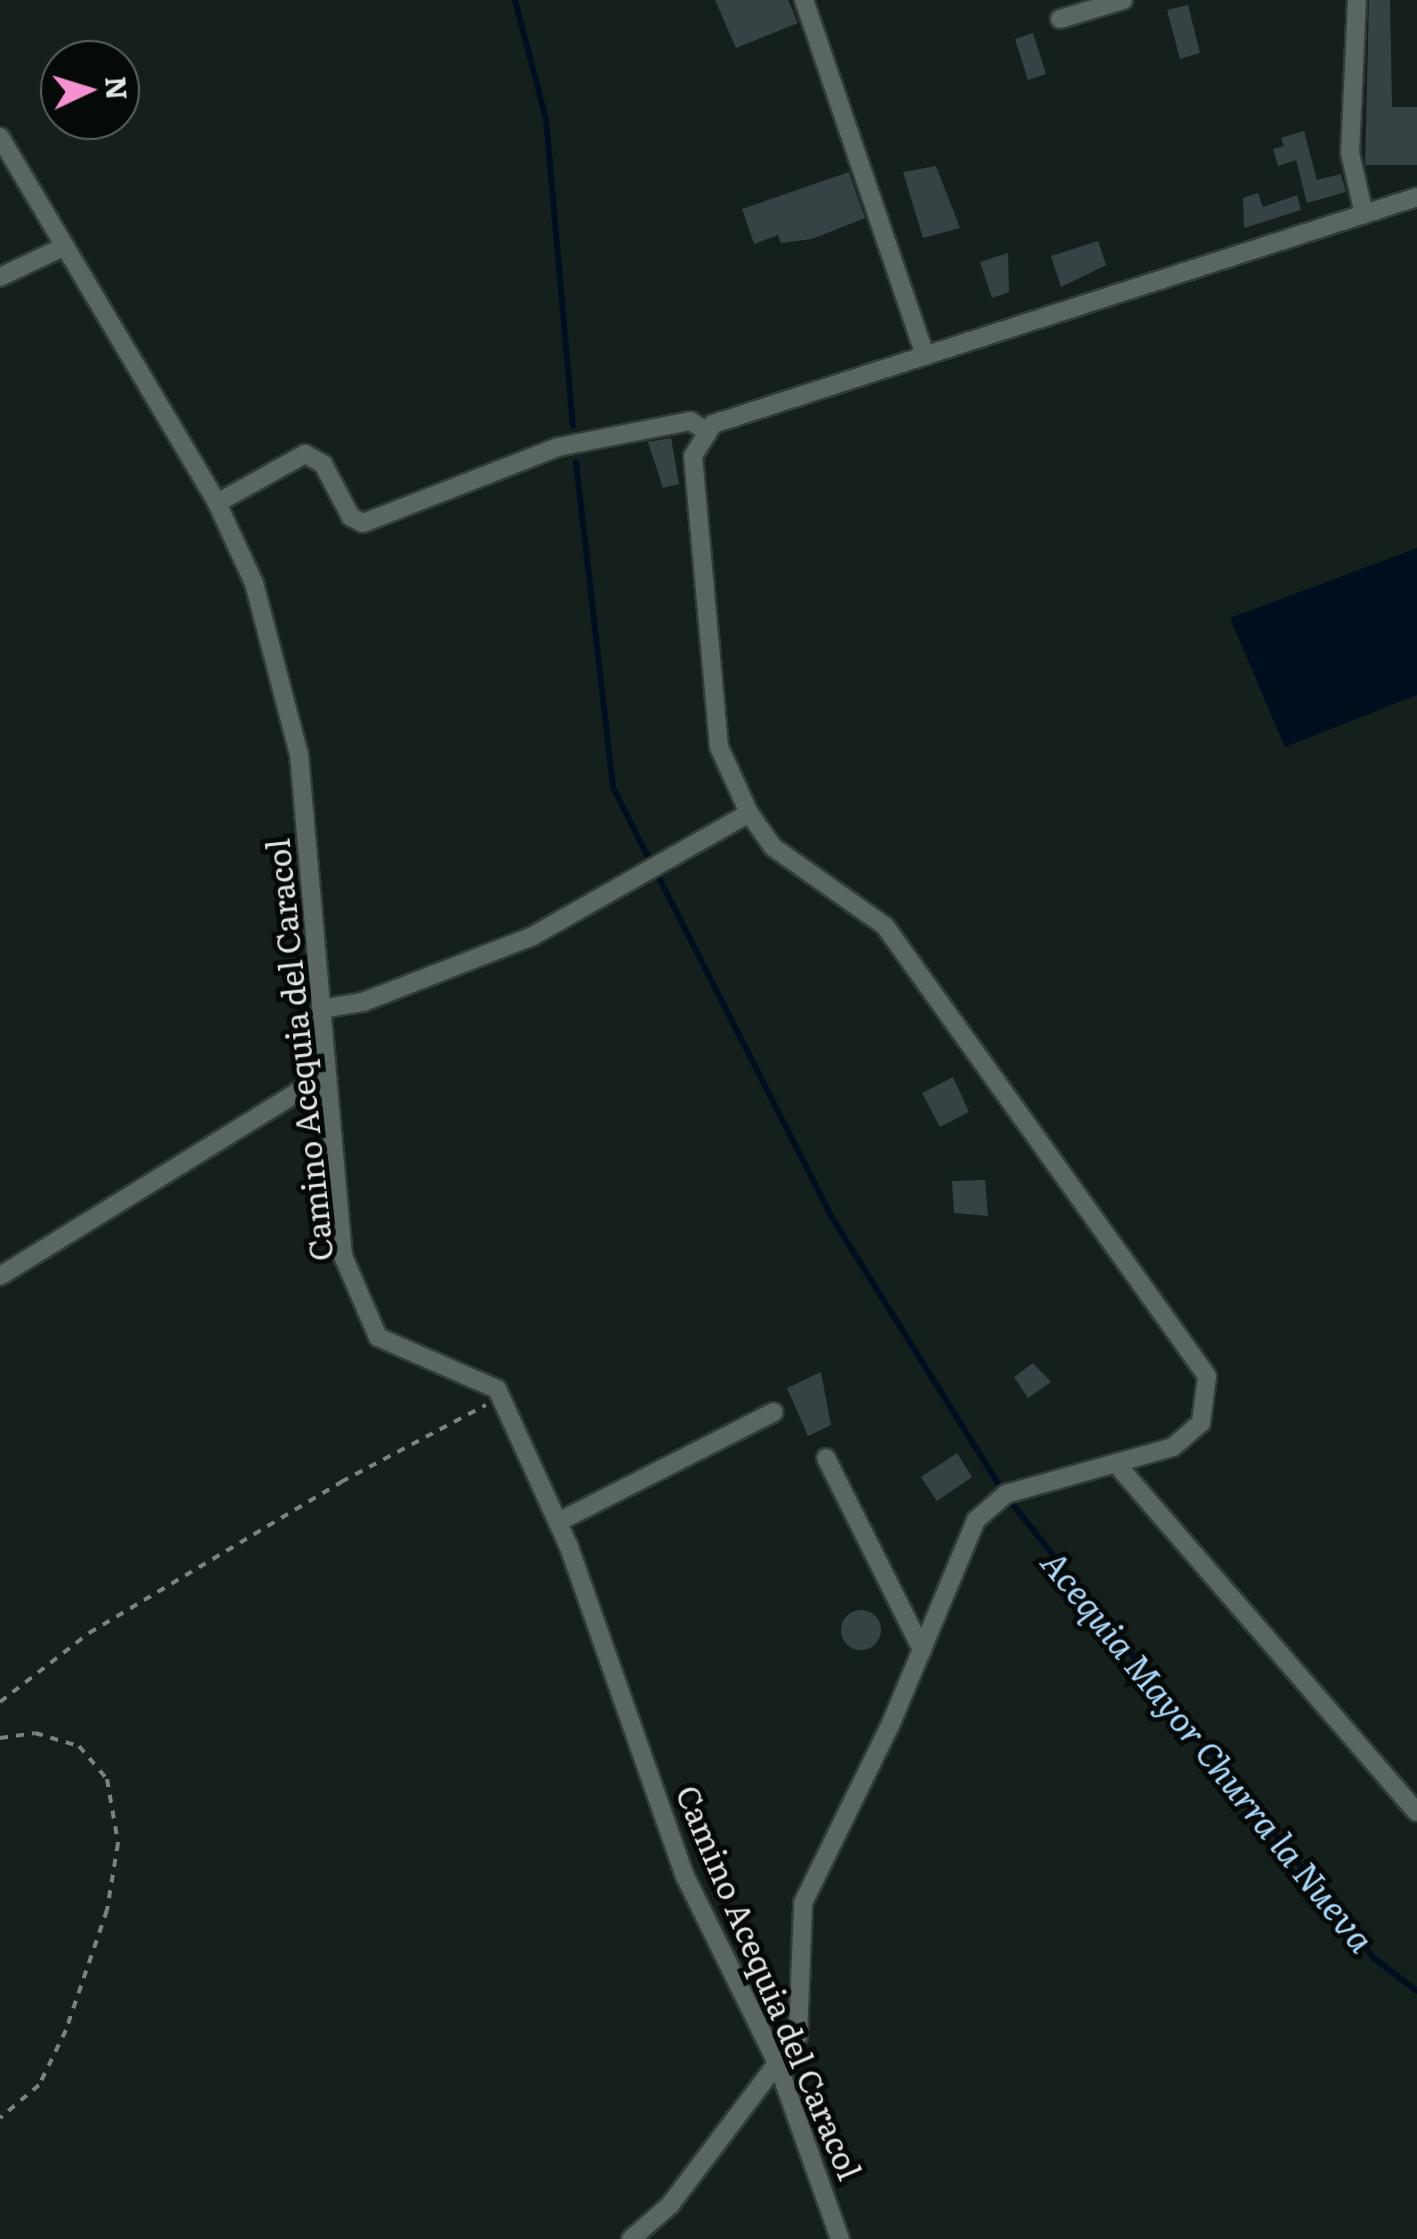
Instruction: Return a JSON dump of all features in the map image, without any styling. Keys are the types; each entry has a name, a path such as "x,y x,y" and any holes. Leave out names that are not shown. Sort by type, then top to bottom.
{"street":[{"path":"804,0 925,356"},
{"path":"1060,19 1122,0"},
{"path":"1357,0 1350,153 1364,214"},
{"name":"Camino Acequia del Caracol","path":"0,137 217,503 254,583 298,754 342,1256 378,1336 501,1397 558,1522 686,1876 778,2065 840,2239"},
{"path":"630,2239 670,2205 798,2036 803,1903 922,1650 976,1520 1006,1494 1118,1466 1173,1447 1201,1422 1207,1376 885,926 773,846 749,813 719,747 693,456 708,432 925,356 1417,197"},
{"path":"0,278 65,246"},
{"path":"217,503 305,454 322,464 351,516 363,523 558,447 690,421 708,432"},
{"path":"321,1009 364,1002 531,936 749,813"},
{"path":"0,1276 326,1075"},
{"path":"558,1522 774,1412"},
{"path":"826,1458 922,1650"},
{"path":"1118,1466 1417,1812"}],"path":[{"path":"0,1702 90,1633 409,1446 501,1397"},
{"path":"0,1738 35,1734 80,1746 107,1779 118,1843 107,1910 66,2030 39,2085 0,2118"}],"water":[{"path":"1417,548 1417,695 1285,747 1230,618"}],"building":[{"path":"715,0 788,0 798,23 736,48"},
{"path":"1369,0 1390,0 1392,107 1417,107 1417,165 1365,165"},
{"path":"1188,5 1200,53 1180,59 1167,10"},
{"path":"1033,33 1046,74 1028,80 1015,39"},
{"path":"1304,131 1317,180 1341,174 1346,192 1307,203 1296,160 1278,166 1273,149 1284,146 1281,138"},
{"path":"936,166 960,228 923,238 903,172"},
{"path":"849,172 865,218 812,239 781,243 778,235 754,244 742,209"},
{"path":"1258,193 1263,207 1297,195 1301,210 1244,228 1243,198"},
{"path":"1098,241 1106,265 1061,287 1051,256"},
{"path":"1008,253 1009,292 992,298 980,262"},
{"path":"671,438 679,484 663,488 648,442"},
{"path":"953,1077 969,1112 940,1127 922,1093"},
{"path":"985,1180 988,1216 954,1213 952,1181"},
{"path":"1033,1363 1051,1382 1028,1398 1014,1377"},
{"path":"821,1372 831,1425 808,1436 787,1388"},
{"path":"957,1453 972,1477 937,1501 921,1477"},
{"path":"861,1610 875,1616 881,1630 875,1644 861,1650 847,1644 841,1630 847,1616"}],"waterway":[{"name":"Acequia Mayor Churra la Nueva","path":"515,0 546,119 573,426"},
{"name":"Acequia Mayor Churra la Nueva","path":"576,462 613,787 649,859"},
{"name":"Acequia Mayor Churra la Nueva","path":"655,870 831,1216 1001,1488"},
{"name":"Acequia Mayor Churra la Nueva","path":"1010,1501 1375,1959 1417,1991"}]}
